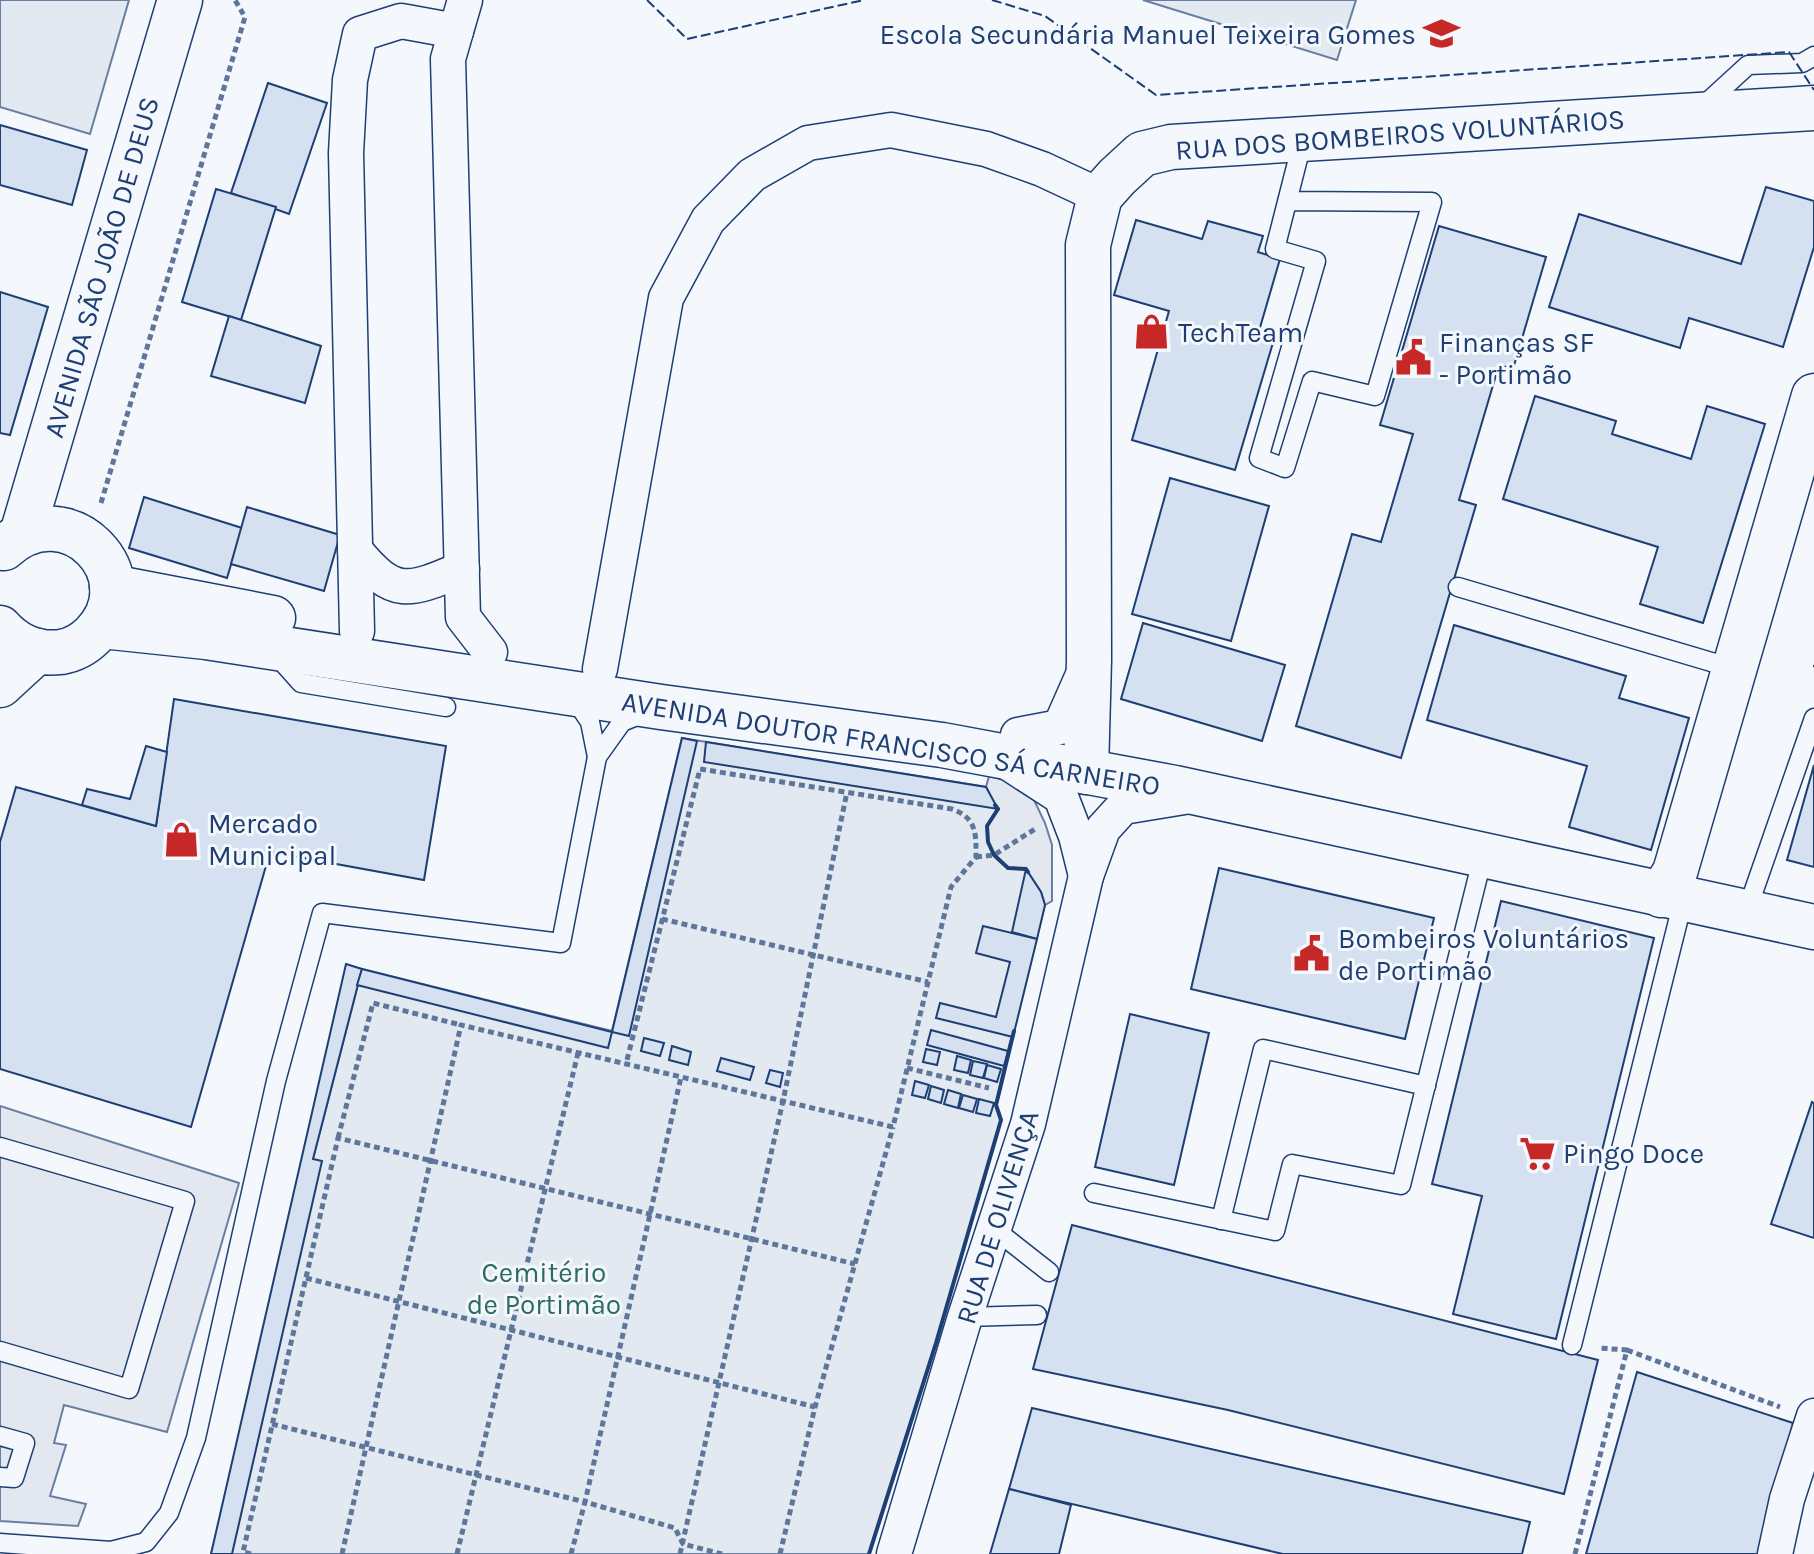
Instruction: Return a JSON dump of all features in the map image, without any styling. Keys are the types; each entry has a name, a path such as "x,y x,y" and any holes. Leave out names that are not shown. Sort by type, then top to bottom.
{"street":[{"name":"AVENIDA SÃO JOÃO DE DEUS","path":"46,532 57,482 63,396 180,0"},
{"path":"357,631 346,153 350,80 360,34 401,21 460,15 448,59 463,617 490,652"},
{"name":"RUA DOS BOMBEIROS VOLUNTÁRIOS","path":"1100,196 1142,154 1171,147 1810,109"},
{"path":"585,681 666,298 708,220 752,175 808,143 891,130 986,149 1042,169 1100,196 1088,245 1086,311 1089,660 1086,876"},
{"path":"1674,889 1814,396"},
{"path":"0,628 10,639 28,649 48,653 69,651 87,641 107,606 108,567 97,549 81,536 46,532"},
{"path":"355,550 375,574 397,586 418,586 462,569"},
{"name":"AVENIDA DOUTOR FRANCISCO SÁ CARNEIRO","path":"107,606 265,617 490,652 661,707 942,745 1007,745"},
{"name":"AVENIDA DOUTOR FRANCISCO SÁ CARNEIRO","path":"107,606 269,647 585,681 1086,759 1486,835 1814,927"},
{"path":"0,685 37,651"},
{"path":"1086,876 1076,836 1061,797 1007,745 1060,727 1089,660"},
{"name":"AVENIDA DOUTOR FRANCISCO SÁ CARNEIRO","path":"1086,759 1208,795 1483,856 1674,889 1753,893 1814,913"},
{"path":"1086,876 1103,829 1123,807 1208,795"},
{"name":"RUA DE OLIVENÇA","path":"894,1554 965,1317 1028,1124 1086,876"},
{"path":"1775,1554 1787,1499 1813,1418"}],"lane":[{"path":"1693,116 1748,65 1802,63 1814,56"},
{"path":"1287,201 1432,202 1375,396 1312,381 1285,468 1259,458 1316,261 1275,249 1287,201 1303,139"},
{"path":"1458,587 1735,669"},
{"path":"269,647 301,683 446,707"},
{"path":"0,1543 111,1551 146,1542 169,1513 196,1438 276,1081 322,913 561,943 597,757 585,681"},
{"path":"597,757 622,722 661,707"},
{"path":"1753,893 1814,718"},
{"path":"1094,1193 1275,1231 1292,1164 1401,1185 1483,856"},
{"path":"1572,1345 1674,889"},
{"path":"1221,1220 1263,1049 1426,1086"},
{"path":"0,1147 185,1201 129,1389 0,1351"},
{"path":"993,1228 1049,1272"},
{"path":"965,1317 1037,1315"},
{"path":"0,1436 25,1443 14,1478 0,1477"}],"path":[{"path":"46,532 245,17 235,0"},
{"path":"626,1064 700,769 952,809 966,814 976,832 976,857 951,887 893,1127 815,1407 780,1554"},
{"path":"680,1554 783,1101 847,792"},
{"path":"976,857 994,855"},
{"path":"662,919 928,982"},
{"path":"251,1554 243,1552 338,1138 373,1003 893,1127"},
{"path":"342,1554 461,1025"},
{"path":"457,1554 578,1053"},
{"path":"907,1068 989,1088"},
{"path":"571,1554 681,1077"},
{"path":"338,1138 855,1264"},
{"path":"306,1278 815,1407"},
{"path":"1572,1345 1627,1350 1813,1418"},
{"path":"1575,1554 1627,1350"},
{"path":"272,1424 585,1502 675,1528 683,1544 722,1554"}],"green space":[{"path":"0,0 129,0 90,134 0,107"},
{"path":"1143,0 1356,0 1337,60"},
{"name":"Cemitério de Portimão","path":"682,738 986,787 998,809 988,842 991,849 1007,865 1026,869 1041,892 1045,905 996,1105 1001,1120 936,1343 869,1554 211,1554 362,969 612,1031"}],"shaded area":[{"path":"989,776 1008,781 1034,800 1045,823 1052,845 1052,901 1045,905 1041,892 1026,869 1008,868 994,855 988,842 987,826 997,809 986,787"},
{"path":"0,1106 239,1183 167,1432 64,1405 54,1443 66,1445 50,1496 86,1504 78,1526 0,1521"}],"building":[{"path":"268,83 327,103 289,214 231,193"},
{"path":"0,125 87,150 72,205 0,185"},
{"path":"1766,187 1814,201 1814,247 1783,347 1689,318 1680,348 1549,307 1579,214 1741,264"},
{"path":"216,189 276,207 241,320 182,302"},
{"path":"1136,220 1202,239 1208,221 1263,236 1258,252 1280,259 1259,331 1275,336 1235,470 1132,440 1169,311 1114,295"},
{"path":"1439,226 1546,257 1513,369 1499,365 1459,500 1476,505 1401,758 1296,726 1352,534 1381,542 1413,434 1380,425"},
{"path":"0,292 48,307 10,435 0,433"},
{"path":"229,316 321,346 305,403 211,376"},
{"path":"1535,396 1616,421 1612,434 1691,459 1707,406 1765,424 1703,623 1640,604 1658,547 1503,499"},
{"path":"1170,478 1269,506 1231,641 1132,614"},
{"path":"144,497 242,528 227,578 129,548"},
{"path":"247,507 340,535 324,591 231,564"},
{"path":"1143,623 1285,665 1262,741 1121,699"},
{"path":"1454,625 1626,676 1619,698 1689,718 1651,850 1569,827 1587,766 1427,720"},
{"path":"174,699 446,746 424,880 270,852 191,1127 0,1069 0,842 16,787 156,826"},
{"path":"682,738 697,741 629,1036 612,1032"},
{"path":"706,742 986,787 998,809 704,762"},
{"path":"146,746 167,752 156,826 82,805 87,789 130,799"},
{"path":"1814,765 1814,867 1787,860"},
{"name":"Bombeiros Voluntários de Portimão","path":"1219,868 1434,918 1405,1039 1191,989"},
{"path":"1026,869 1041,892 1045,905 1037,939 1012,932"},
{"path":"1501,901 1654,938 1556,1339 1453,1314 1482,1196 1432,1184"},
{"path":"983,926 1037,939 1013,1037 936,1018 940,1003 996,1017 1010,962 976,953"},
{"path":"346,964 362,969 313,1159 322,1161 232,1554 211,1554"},
{"path":"362,969 612,1032 608,1048 357,985"},
{"path":"1130,1014 1209,1033 1174,1185 1095,1167"},
{"path":"931,1030 1008,1051 1004,1066 927,1045"},
{"path":"644,1038 664,1043 660,1056 641,1051"},
{"path":"672,1046 691,1052 688,1065 669,1060"},
{"path":"926,1049 940,1052 937,1065 923,1062"},
{"path":"957,1056 971,1060 968,1073 954,1070"},
{"path":"721,1058 754,1067 750,1080 717,1071"},
{"path":"973,1061 987,1064 983,1078 970,1075"},
{"path":"987,1065 1001,1069 997,1082 984,1078"},
{"path":"770,1070 783,1073 780,1087 766,1083"},
{"path":"915,1081 929,1085 925,1098 912,1095"},
{"path":"931,1086 944,1090 941,1103 928,1099"},
{"path":"948,1090 961,1094 958,1108 944,1104"},
{"path":"963,1095 977,1099 973,1112 959,1108"},
{"path":"979,1099 994,1103 990,1116 976,1113"},
{"path":"1814,1103 1814,1238 1771,1224"},
{"path":"1072,1225 1598,1360 1564,1494 1228,1410 1033,1369"},
{"path":"1637,1372 1793,1423 1758,1554 1586,1554"},
{"path":"1032,1408 1530,1522 1522,1554 1283,1554 1009,1489"},
{"path":"1009,1489 1071,1505 1059,1554 990,1554"}],"fence":[{"path":"647,0 687,39 864,0"},
{"path":"992,0 1045,16 1156,95 1789,52 1814,90"}],"wall":[{"path":"995,805 998,809 987,826 988,842 994,855 1008,868 1026,869 1028,872"},
{"path":"869,1554 936,1343 1001,1120 996,1105 1014,1031"}],"place":[{"name":"Escola Secundária Manuel Teixeira Gomes","path":"1442,34"},
{"name":"TechTeam","path":"1152,332"},
{"name":"Finanças SF - Portimão","path":"1413,358"},
{"name":"Mercado Municipal","path":"182,839"},
{"name":"Bombeiros Voluntários de Portimão","path":"1312,954"},
{"name":"Pingo Doce","path":"1537,1153"}]}
